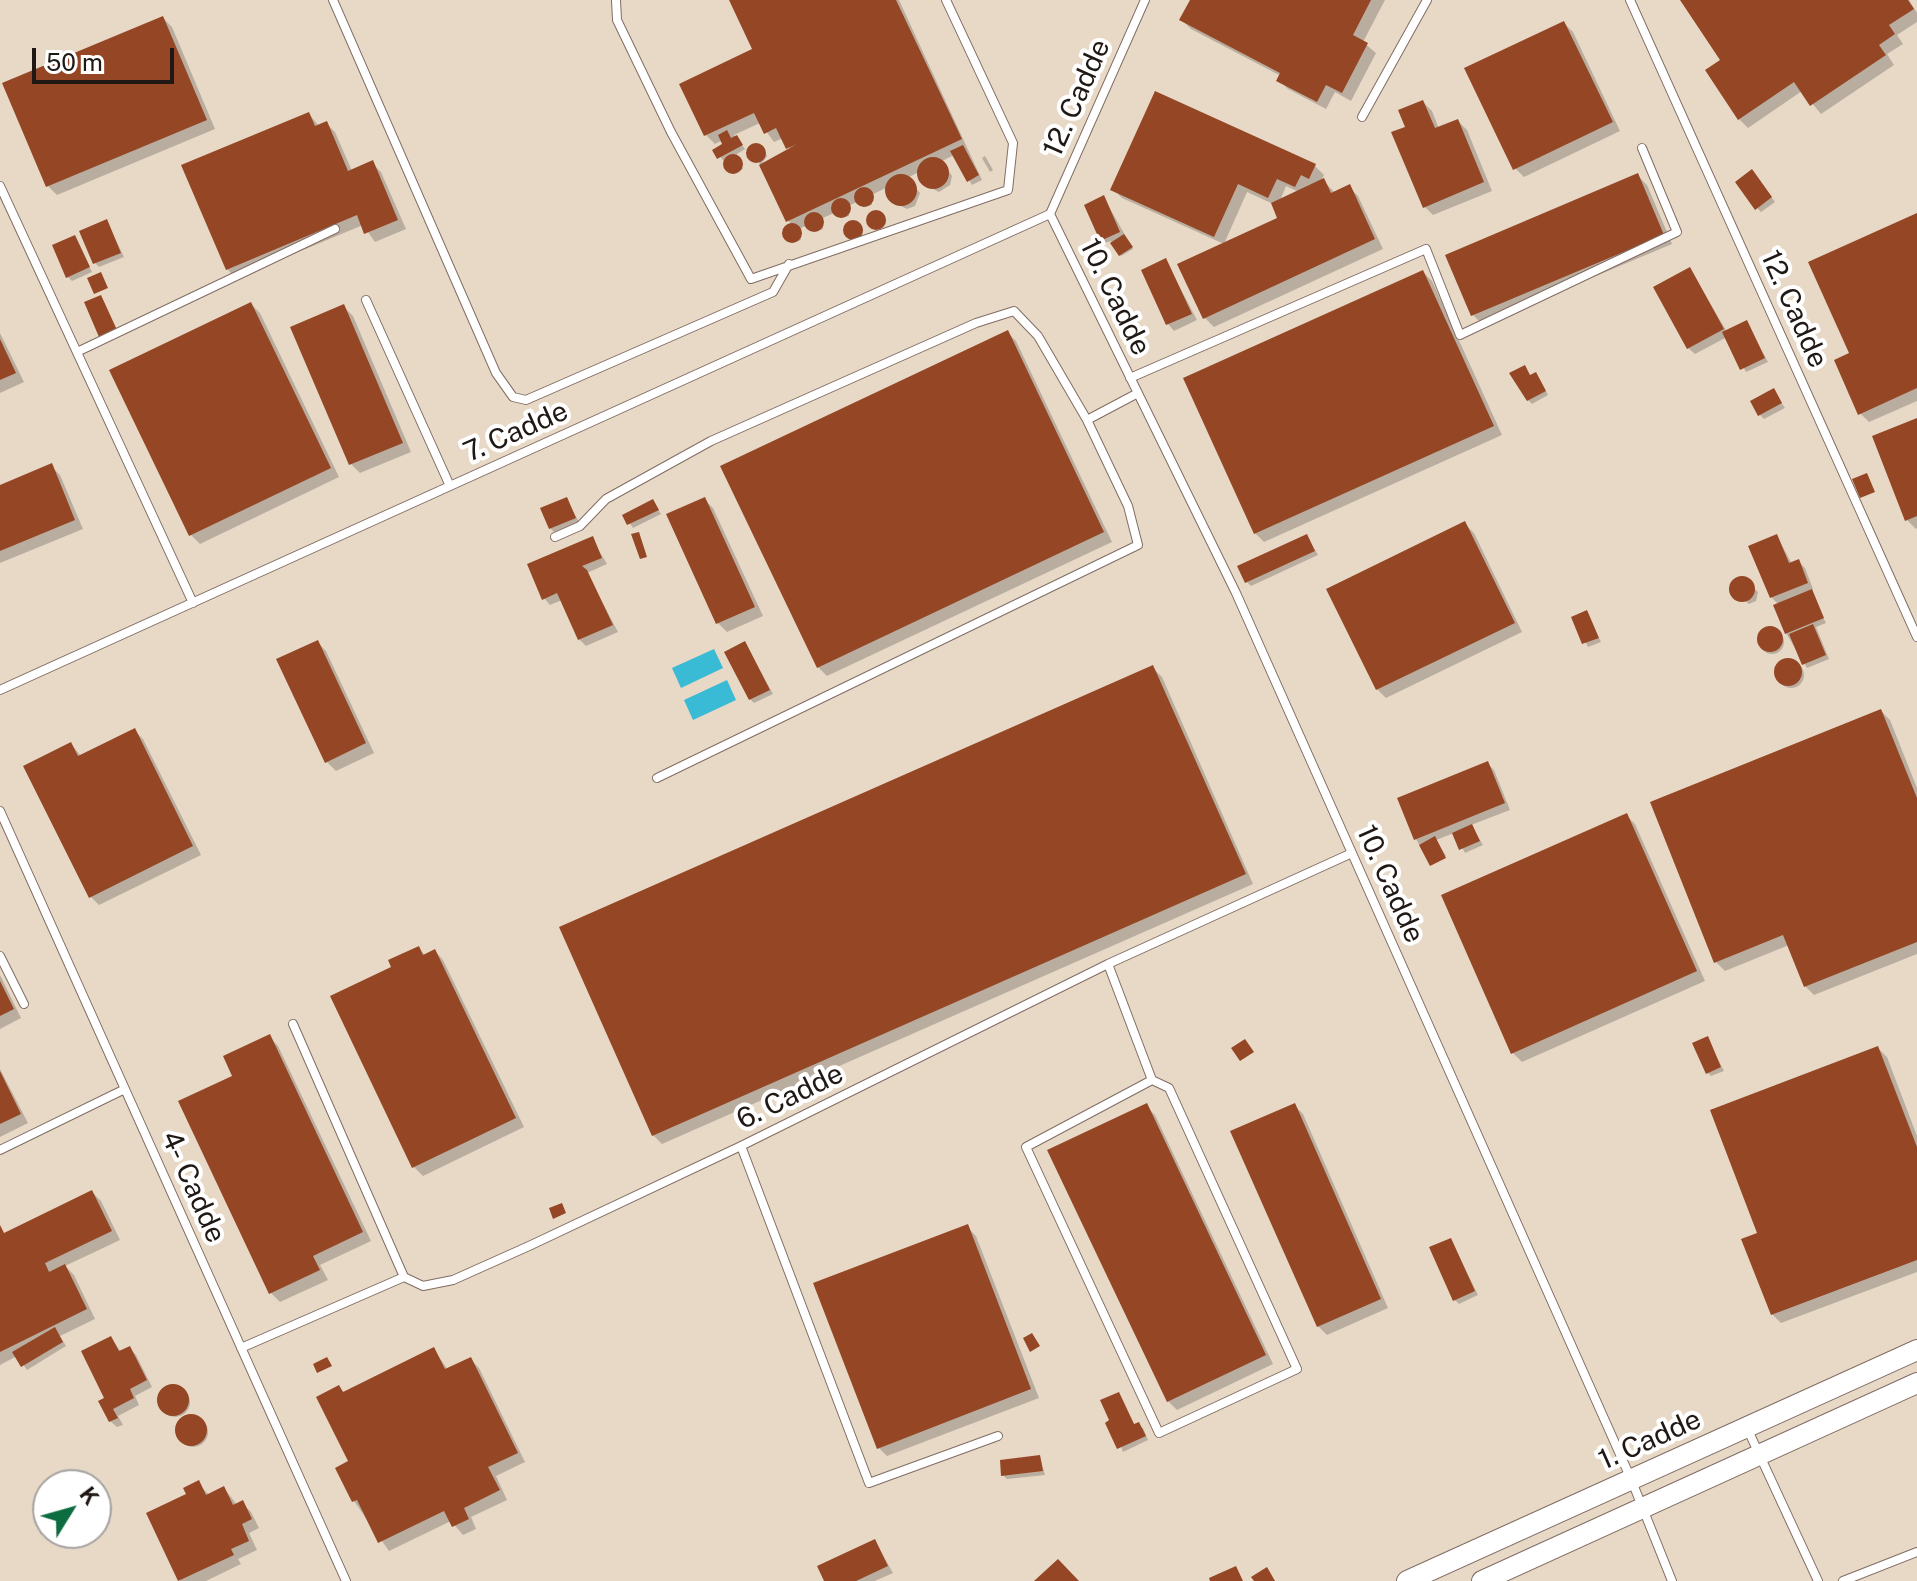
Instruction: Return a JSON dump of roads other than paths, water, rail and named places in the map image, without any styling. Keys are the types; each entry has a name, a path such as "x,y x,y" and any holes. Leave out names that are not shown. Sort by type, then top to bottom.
{"street":[{"name":"1. Cadde","path":"1407,1581 1917,1350"},
{"path":"1482,1581 1917,1383"}],"lane":[{"path":"333,0 496,373 513,397 526,400 773,292 789,263"},
{"path":"616,0 617,20 671,132 751,279 789,263 1008,190 1013,143 946,0"},
{"name":"12. Cadde","path":"1050,214 1145,0"},
{"path":"1362,117 1427,0"},
{"name":"12. Cadde","path":"1630,0 1917,637"},
{"path":"1130,378 1426,249 1460,335 1677,232 1642,148"},
{"path":"0,186 193,603"},
{"name":"10. Cadde","path":"1050,214 1236,593 1631,1479 1672,1581"},
{"name":"7. Cadde","path":"0,690 1050,214"},
{"path":"77,352 335,229"},
{"path":"366,300 450,486"},
{"path":"555,537 580,526 606,499 711,441 976,323 1014,311 1038,336 1087,420 1128,506 1138,545 657,778"},
{"path":"1087,420 1138,393"},
{"name":"4- Cadde","path":"0,811 346,1581"},
{"name":"6. Cadde","path":"404,1277 423,1286 453,1280 741,1146 1108,964 1352,853"},
{"path":"0,956 24,1004"},
{"path":"1108,964 1152,1080 1169,1088 1297,1369 1159,1433 1026,1147 1152,1080"},
{"path":"241,1348 404,1277 293,1024"},
{"path":"0,1150 125,1089"},
{"path":"741,1146 869,1483 998,1436"},
{"path":"1747,1427 1814,1580"},
{"path":"1843,1581 1917,1552"}],"water":[{"path":"714,649 723,668 681,688 672,668"},
{"path":"727,680 736,700 693,720 684,700"}]}
